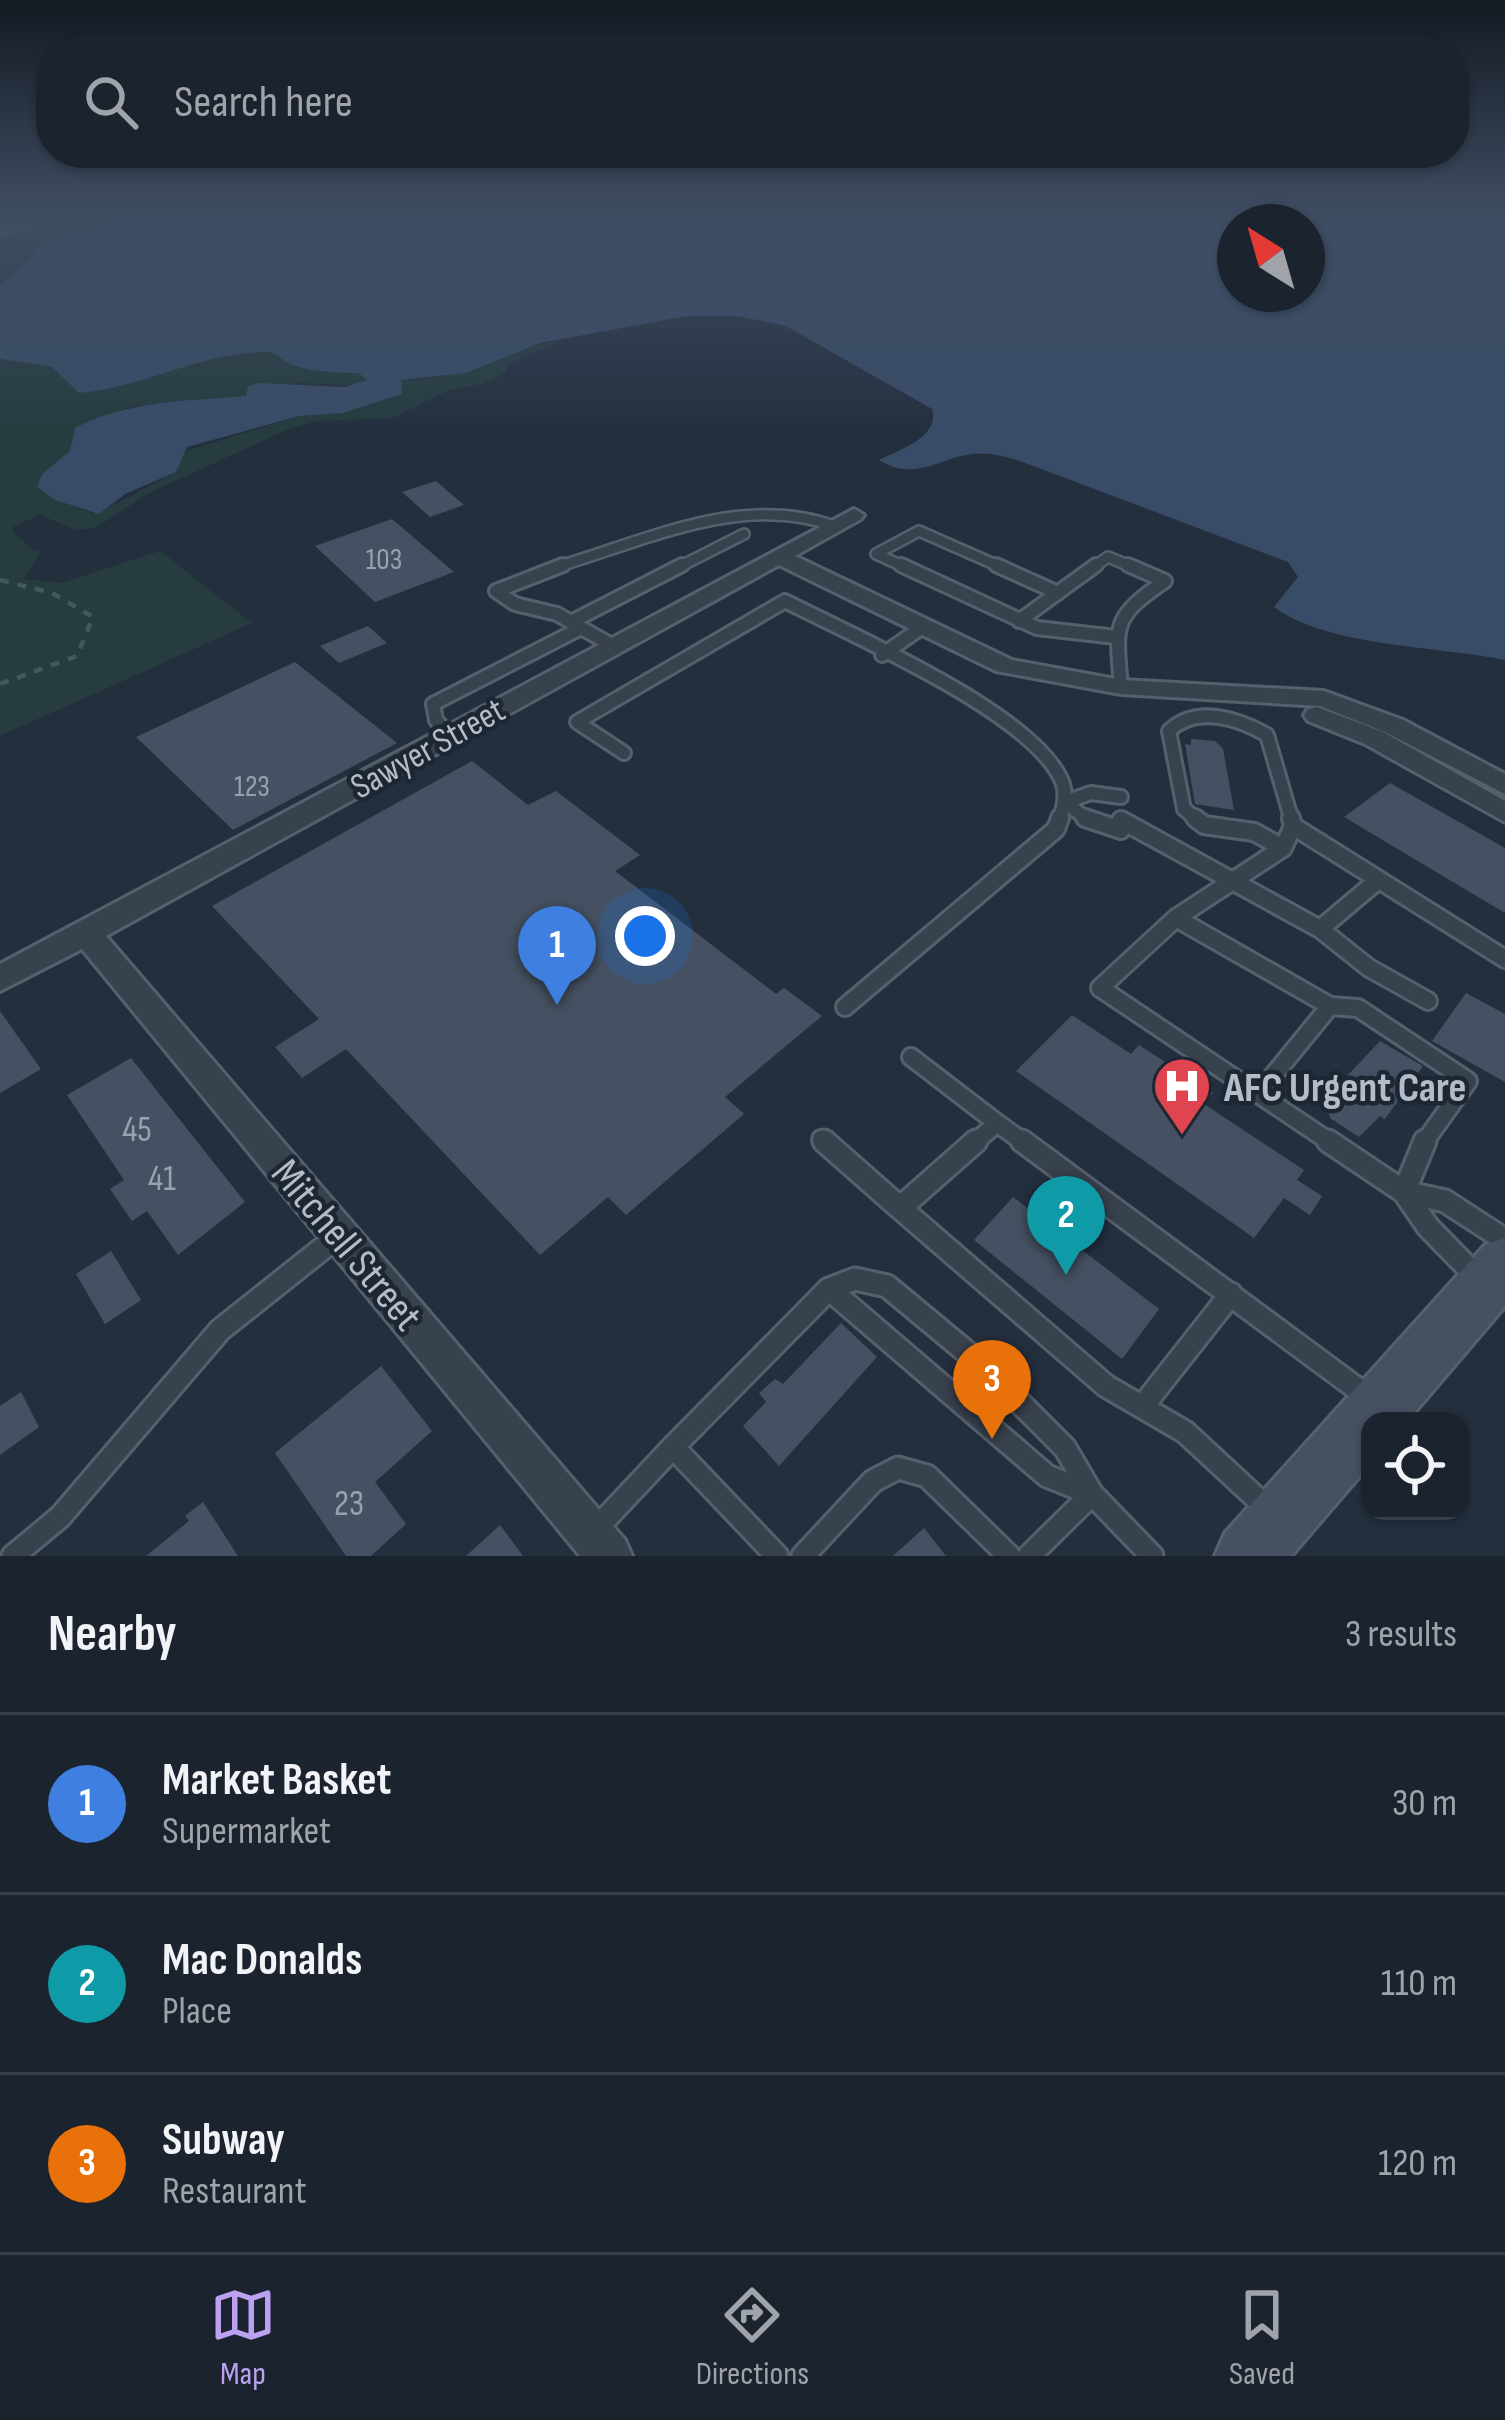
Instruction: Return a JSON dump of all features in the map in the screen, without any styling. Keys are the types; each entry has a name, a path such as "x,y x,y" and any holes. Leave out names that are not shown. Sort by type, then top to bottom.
{"main road":[{"path":"1264,1538 1499,1264"}],"street":[{"name":"Sawyer Street","path":"0,979 844,521"},
{"path":"778,556 1005,666 1121,687 1324,699 1372,716 1505,785"},
{"path":"1293,700 1505,813"},
{"name":"Mitchell Street","path":"86,933 600,1545"}],"lane":[{"path":"613,646 496,591 531,574 747,512 796,512 844,521"},
{"path":"1058,593 919,531 876,554 1019,621 1116,637"},
{"path":"448,736 436,720 433,704 744,534"},
{"path":"1019,621 1108,557 1165,580 1120,611 1113,625 1121,687"},
{"path":"624,753 577,722 785,601 1023,731 1055,768 1065,802 1056,830 845,1007"},
{"path":"882,655 921,628"},
{"path":"1283,848 1254,832 1192,818 1184,808 1169,731 1186,717 1235,720 1267,735 1293,826 1283,848 1177,918 1100,988 1404,1192 1445,1201 1499,1264"},
{"path":"1065,802 1091,793 1121,797"},
{"path":"1065,802 1089,821 1121,825 1238,880 1320,929 1369,968 1428,1001"},
{"path":"1293,826 1505,959"},
{"path":"1320,929 1377,881"},
{"path":"1177,918 1330,1006 1358,1008 1457,1069 1468,1081 1417,1152 1404,1192"},
{"path":"1258,1094 1330,1006"},
{"path":"910,1057 1380,1406"},
{"path":"900,1208 997,1123"},
{"path":"821,1139 1106,1386 1185,1432 1264,1538"},
{"path":"1404,1192 1428,1227 1499,1264"},
{"path":"13,1556 60,1517 220,1330 340,1235"},
{"path":"600,1545 673,1448 829,1289 855,1279 886,1286 981,1364 1066,1448 1092,1494 1152,1556"},
{"path":"829,1289 1047,1476 1092,1494"},
{"path":"1142,1407 1231,1294"},
{"path":"673,1448 777,1556"},
{"path":"803,1556 873,1481 898,1468 927,1476 1009,1556"},
{"path":"1029,1556 1092,1494"}],"path":[{"path":"0,580 71,601 93,617 94,625 77,656 0,684"}],"green space":[{"path":"558,342 508,364 505,373 482,384 452,389 392,418 316,421 289,429 147,494 97,527 77,530 40,515 14,526 13,532 35,552 41,550 24,579 61,583 160,551 252,623 0,736 0,359 52,367 70,380 103,388 245,351 291,359 293,366 398,379 433,378","holes":["295,383 358,385 402,394 343,413 299,416 183,452 176,472 97,512 55,500 42,474 127,407 235,398"]}],"water":[{"path":"0,288 1217,288 1217,312 1325,312 1325,288 1505,288 1505,660 1353,638 1297,620 1274,607 1298,577 1288,562 1020,461 977,454 915,469 892,466 879,460 925,435 932,409 786,326 738,316 687,316 540,343 466,373 401,380 402,394 343,413 299,416 187,447 176,472 125,494 99,514 55,500 37,487 42,474 70,451 75,428 137,407 246,396 248,387 258,383 345,387 367,380 360,374 302,368 262,352 79,393 52,367 0,359"}],"building":[{"path":"436,481 464,505 430,517 402,492"},
{"path":"392,519 454,572 375,602 315,546"},
{"path":"368,626 387,643 339,663 320,646"},
{"path":"295,662 397,743 233,830 136,737"},
{"path":"1191,739 1215,741 1223,749 1234,810 1195,804 1185,744 1191,745"},
{"path":"472,761 528,805 556,791 640,855 615,871 776,994 784,988 822,1016 725,1097 744,1114 626,1215 608,1197 540,1255 346,1049 302,1078 275,1047 319,1019 212,906"},
{"path":"1390,783 1505,848 1505,913 1344,817"},
{"path":"1466,993 1505,1014 1505,1082 1432,1041"},
{"path":"0,1011 41,1069 0,1093"},
{"name":"AFC Urgent Care","path":"1072,1015 1131,1054 1139,1045 1213,1093 1204,1104 1304,1170 1297,1180 1322,1196 1310,1215 1284,1198 1254,1238 1016,1071"},
{"path":"1380,1041 1423,1066 1385,1119 1380,1116 1359,1137 1330,1118 1328,1111 1337,1098 1330,1094"},
{"path":"131,1058 245,1202 178,1255 147,1211 132,1221 110,1189 124,1180 67,1095"},
{"path":"1013,1197 1159,1309 1122,1359 974,1240"},
{"path":"111,1251 141,1300 105,1324 76,1274"},
{"path":"841,1323 877,1357 779,1466 743,1426 766,1402 759,1393 775,1379 783,1384"},
{"path":"381,1366 432,1431 375,1482 406,1524 371,1556 346,1556 275,1453"},
{"path":"21,1392 39,1427 0,1455 0,1406"},
{"path":"203,1502 238,1556 146,1556 189,1521 185,1516"},
{"path":"500,1525 523,1556 466,1556"},
{"path":"924,1528 946,1556 893,1556"}],"place":[{"name":"Market Basket","path":"557,1005"},
{"name":"AFC Urgent Care","path":"1182,1137"},
{"name":"Mac Donalds","path":"1066,1275"},
{"name":"Subway","path":"992,1439"}]}
